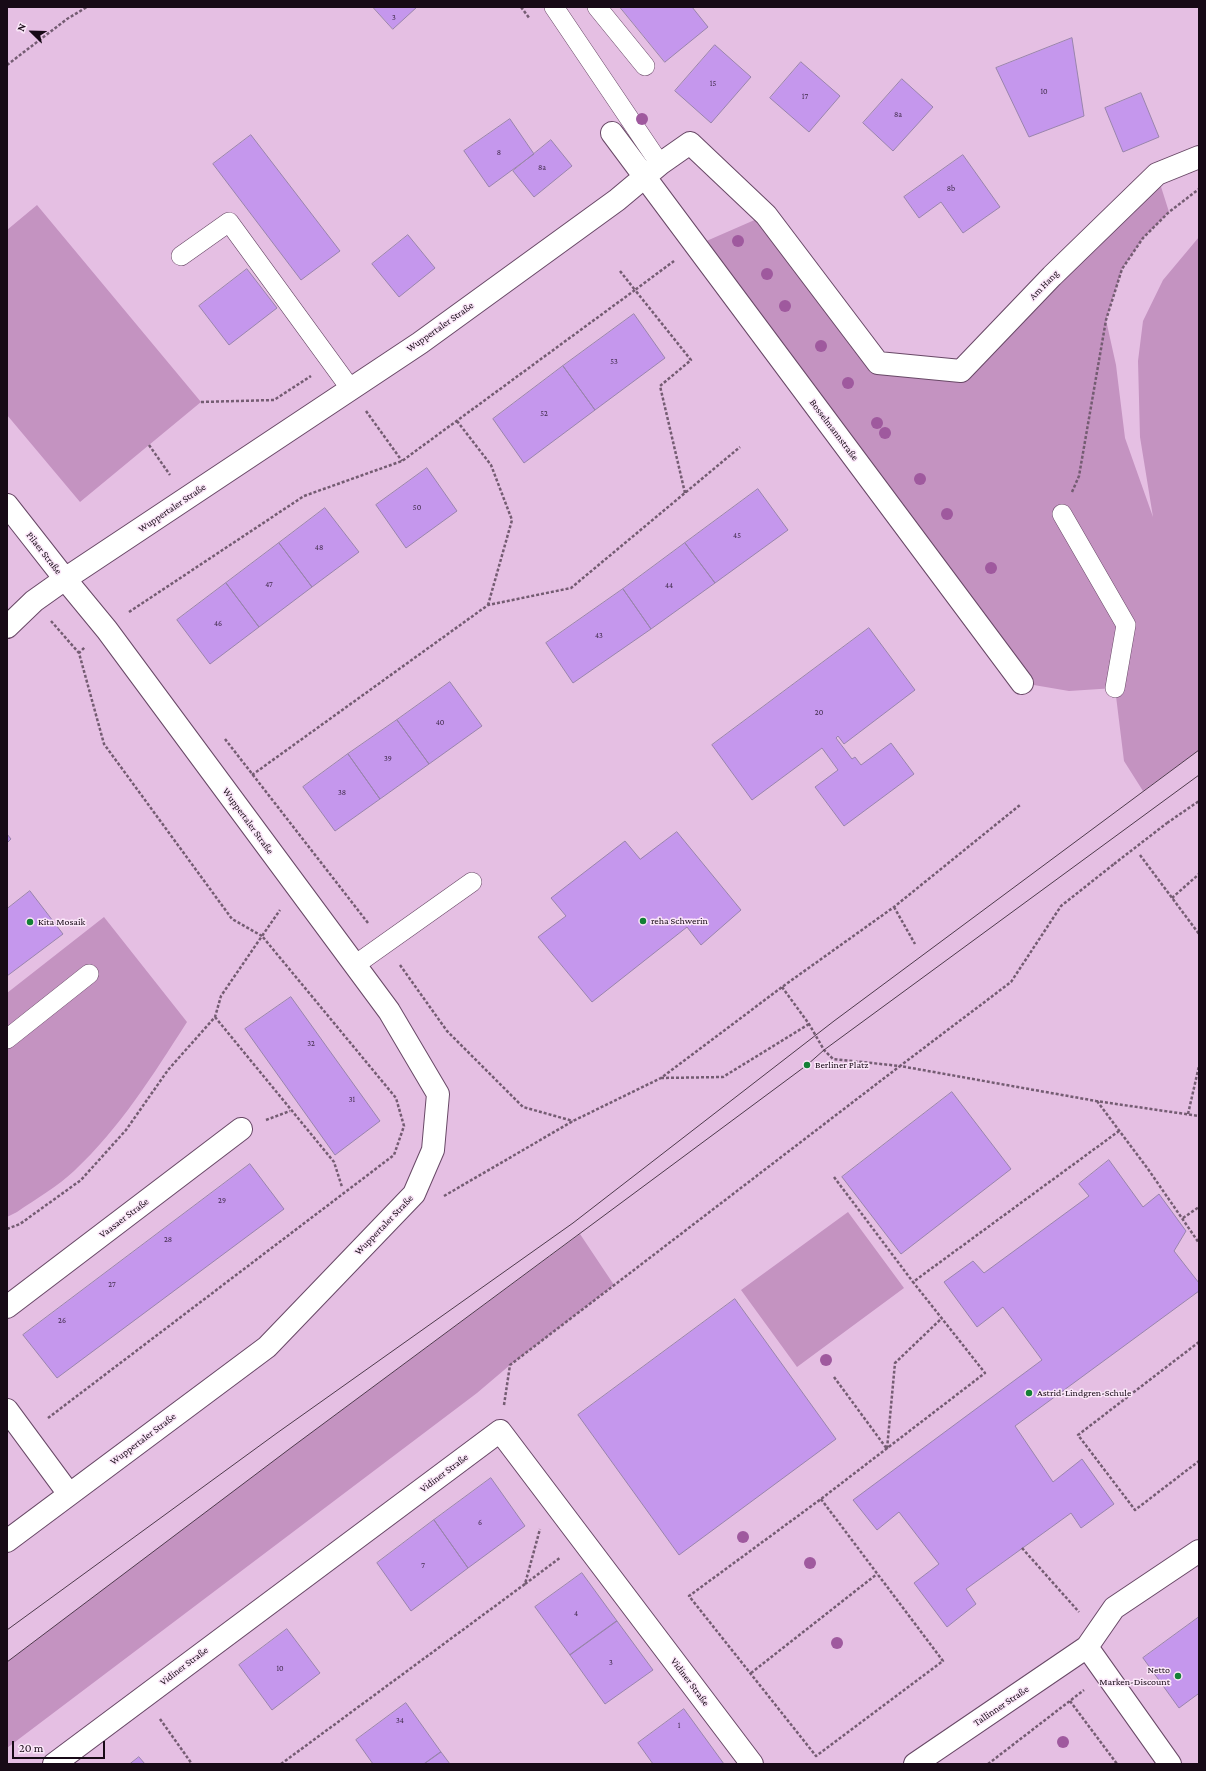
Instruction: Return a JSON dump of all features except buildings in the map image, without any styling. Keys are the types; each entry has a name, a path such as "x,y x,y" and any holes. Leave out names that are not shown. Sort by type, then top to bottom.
{"street":[{"name":"Bosselmannstraße","path":"612,133 652,171 695,246 1022,683"},
{"name":"Am Hang","path":"652,171 690,143 766,215 878,363 961,371 1052,276 1157,174 1199,157"},
{"name":"Wuppertaler Straße","path":"7,1541 267,1347 414,1194 433,1150 438,1094 389,1011 107,630 65,579 350,388 420,343 617,200 652,171"},
{"name":"Pilaer Straße","path":"7,505 65,579 34,601 7,627"},
{"name":"Vaasaer Straße","path":"7,1307 241,1129"},
{"path":"7,1410 68,1494"},
{"name":"Vidiner Straße","path":"54,1764 500,1431 752,1764"},
{"name":"Tallinner Straße","path":"915,1764 1092,1640 1114,1608 1199,1552"},
{"path":"1092,1640 1106,1674 1170,1764"}],"lane":[{"path":"554,7 652,171"},
{"path":"598,7 645,66"},
{"path":"181,256 229,222 350,388"},
{"path":"1062,514 1126,625 1115,688"},
{"path":"355,965 472,882"},
{"path":"7,1039 89,974"}],"path":[{"path":"7,65 67,19 88,7"},
{"path":"1062,514 1079,476 1106,320 1122,269 1143,238 1169,212 1199,189"},
{"path":"79,652 128,612 304,496 402,461 695,246"},
{"path":"620,271 691,360 660,386 685,493"},
{"path":"201,402 274,400 331,363"},
{"path":"350,388 402,461"},
{"path":"457,421 491,465 512,520 488,605"},
{"path":"148,446 187,498"},
{"path":"252,775 488,605 571,588 740,447"},
{"path":"25,1435 394,1155 404,1126 396,1098 262,936 232,919 104,744 79,652 34,601"},
{"path":"128,612 133,619"},
{"path":"223,737 385,944 447,1031 523,1107 573,1121"},
{"path":"500,1431 510,1365 1011,982 1061,906 1167,823 1199,801"},
{"path":"438,1200 573,1121 661,1078 782,987 894,907 1020,806"},
{"path":"1140,855 1199,934"},
{"path":"1172,898 1199,874"},
{"path":"894,907 915,944"},
{"path":"7,1229 20,1224 81,1180 126,1130 168,1070 214,1017 221,996 262,936"},
{"path":"782,987 809,1024 824,1050 834,1059 900,1066 1096,1101 1199,1116"},
{"path":"214,1017 334,1162 342,1187"},
{"path":"661,1078 723,1077 809,1024"},
{"path":"1188,1114 1199,1066"},
{"path":"1096,1101 1183,1218 1199,1243"},
{"path":"913,1282 1119,1130"},
{"path":"821,1499 943,1661 816,1756 689,1596 821,1499 985,1373 913,1282 834,1177"},
{"path":"1183,1218 1199,1207"},
{"path":"887,1449 895,1363 942,1318"},
{"path":"1199,1342 1078,1435 1135,1510 1199,1461"},
{"path":"834,1377 887,1449"},
{"path":"525,1584 549,1495"},
{"path":"281,1764 583,1540"},
{"path":"1022,1548 1092,1640"},
{"path":"751,1673 877,1574"},
{"path":"988,1764 1106,1674"},
{"path":"144,1696 192,1764"},
{"path":"1070,1701 1116,1764"}],"shaded area":[{"path":"1157,174 1169,212 1143,238 1122,269 1106,320 1116,365 1125,438 1153,517 1140,437 1138,361 1143,321 1163,280 1199,237 1199,750 1143,791 1124,761 1115,688 1069,691 1022,683 695,246 766,215 878,363 961,371"},
{"path":"37,205 201,402 80,502 7,415 7,230"},
{"path":"104,917 187,1022 135,1100 91,1154 61,1182 17,1212 7,1217 7,993"},
{"path":"848,1212 904,1288 797,1367 741,1290"},
{"path":"580,1234 614,1285 510,1365 477,1393 7,1748 7,1662 292,1447"}],"tram line":[{"path":"7,1630 277,1433 573,1223 834,1021 1199,750"},
{"path":"7,1662 292,1447 807,1065 824,1050 1199,775"}],"place":[{"name":"reha Schwerin","path":"643,921"},
{"name":"Kita Mosaik","path":"30,922"},
{"name":"Berliner Platz","path":"807,1065"},
{"name":"Astrid-Lindgren-Schule","path":"1029,1393"},
{"name":"Netto Marken-Discount","path":"1178,1676"}]}
